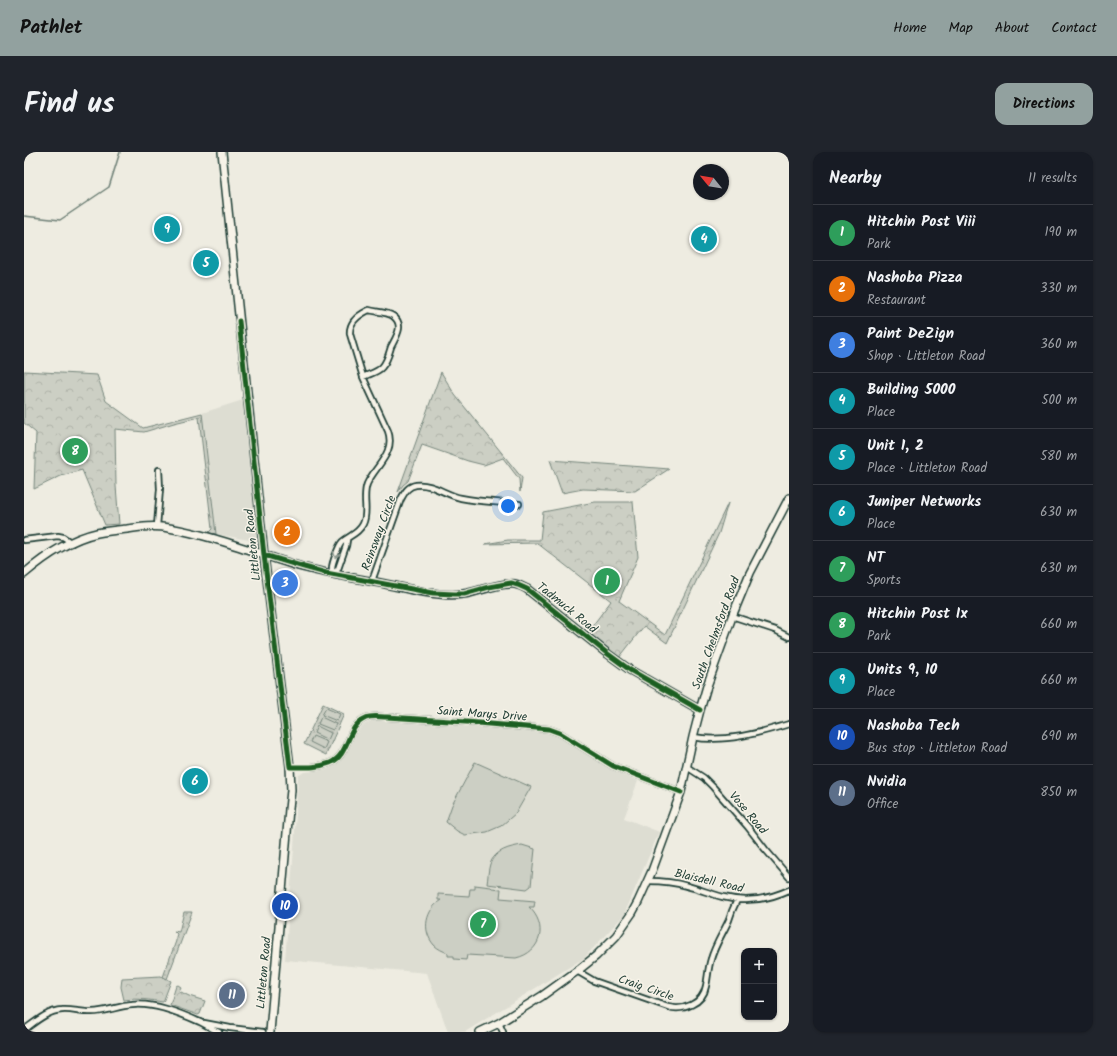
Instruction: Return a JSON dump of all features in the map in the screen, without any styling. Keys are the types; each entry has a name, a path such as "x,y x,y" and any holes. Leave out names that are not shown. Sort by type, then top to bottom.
{"main road":[{"name":"Littleton Road","path":"222,152 264,555 290,767 291,790 270,1032"},
{"name":"South Chelmsford Road","path":"480,1032 499,1023 542,996 577,971 596,956 616,936 632,913 648,881 681,792 700,710 732,616 752,568 789,498"},
{"name":"Tadmuck Road","path":"24,574 47,556 72,542 96,533 157,526 214,538 304,567 418,591 464,594 511,583 527,589 630,670 700,710"}],"street":[{"path":"333,574 332,567 342,542 357,532 363,524 367,485 385,456 390,444 388,431 363,377 350,334 350,327 351,323 364,312 369,310 390,314 398,322 399,328 398,334 386,362 378,370 363,377"},
{"path":"157,526 160,489 159,470"},
{"name":"Reinsway Circle","path":"372,581 401,499 406,490 410,487 421,484 459,497 519,504"},
{"path":"24,540 58,536 72,542"},
{"path":"732,616 774,630 789,637"},
{"name":"Saint Marys Drive","path":"290,767 313,767 331,762 340,755 357,724 366,718 375,716 549,729 560,733 613,766 681,792"},
{"path":"693,737 704,739 730,737 758,733 789,724"},
{"name":"Vose Road","path":"687,767 704,778 713,787 789,877"},
{"name":"Blaisdell Road","path":"648,881 668,882 688,886 722,897 744,901 763,899 789,890"},
{"name":"Craig Circle","path":"577,971 594,981 668,1007 676,1009 690,1006 698,1001 703,995 706,988 711,959 737,900"},
{"path":"24,1030 42,1017 56,1011 106,1011 132,1005 154,1006 200,1022 230,1028 263,1032"},
{"path":"200,1022 219,1032"},
{"path":"499,1023 503,1032"}],"shaded area":[{"path":"243,400 256,522 255,541 216,534 202,413"},
{"path":"379,720 545,732 559,736 610,769 638,781 624,818 659,832 624,915 584,958 465,1032 448,1032 427,973 285,960 298,776 304,772 328,769 338,763 347,752 362,726 371,721"}],"green space":[{"path":"24,371 97,375 106,401 143,428 202,413 216,534 208,533 212,529 199,417 144,432 115,429 116,486 119,524 105,525 82,470 61,476 34,489 36,433 24,423"},
{"path":"441,372 455,395 522,478 520,492 519,479 503,458 484,465 422,445 408,481 398,492"},
{"path":"550,460 669,469 635,491 583,489 562,493"},
{"path":"595,502 633,502 638,557 619,601 665,635 728,503 719,533 667,643 644,626 619,658 587,633 611,601 537,543 485,544 508,540 540,540 543,512"},
{"path":"323,704 344,714 326,755 304,744"},
{"path":"326,708 340,714 337,721 322,715"},
{"path":"321,717 336,724 333,730 318,724"},
{"path":"317,726 331,733 328,740 314,733"},
{"path":"313,736 327,742 324,749 310,742"},
{"path":"475,762 531,787 516,813 501,826 487,832 465,835 457,831 446,822 452,805"},
{"path":"522,845 535,849 531,886 527,889 487,884 488,871 495,855 508,848"},
{"path":"475,885 501,889 500,898 535,901 534,907 529,907 539,922 540,929 537,944 532,950 525,955 516,958 467,955 466,960 454,959 454,956 448,956 448,953 434,945 428,933 427,921 432,909 441,900 438,900 438,894 469,896 470,889 475,889"},
{"path":"184,912 192,912 167,979 163,977 176,941 177,934 174,931 179,932"},
{"path":"161,976 171,981 163,1002 139,999 124,1000 121,987 122,978"},
{"path":"178,985 181,987 179,991 205,1001 200,1014 198,1015 170,1005 176,986"}],"waterway":[{"path":"24,216 60,220 109,187 120,152"}],"cycle path":[{"path":"239,321 264,555 290,767 310,767 330,763 341,754 355,727 366,718 376,716 549,729 560,733 613,766 681,792"},
{"path":"264,555 326,573 433,593 464,594 511,583 518,585 527,589 630,670 700,710"}],"place":[{"name":"Units 9, 10","path":"167,229"},
{"name":"Building 5000","path":"704,239"},
{"name":"Unit 1, 2","path":"206,263"},
{"name":"Hitchin Post Ix","path":"75,451"},
{"name":"Nashoba Pizza","path":"287,532"},
{"name":"Hitchin Post Viii","path":"607,581"},
{"name":"Paint DeZign","path":"285,583"},
{"name":"Juniper Networks","path":"195,781"},
{"name":"Nashoba Tech","path":"285,906"},
{"name":"NT","path":"483,924"},
{"name":"Nvidia","path":"232,995"}]}
